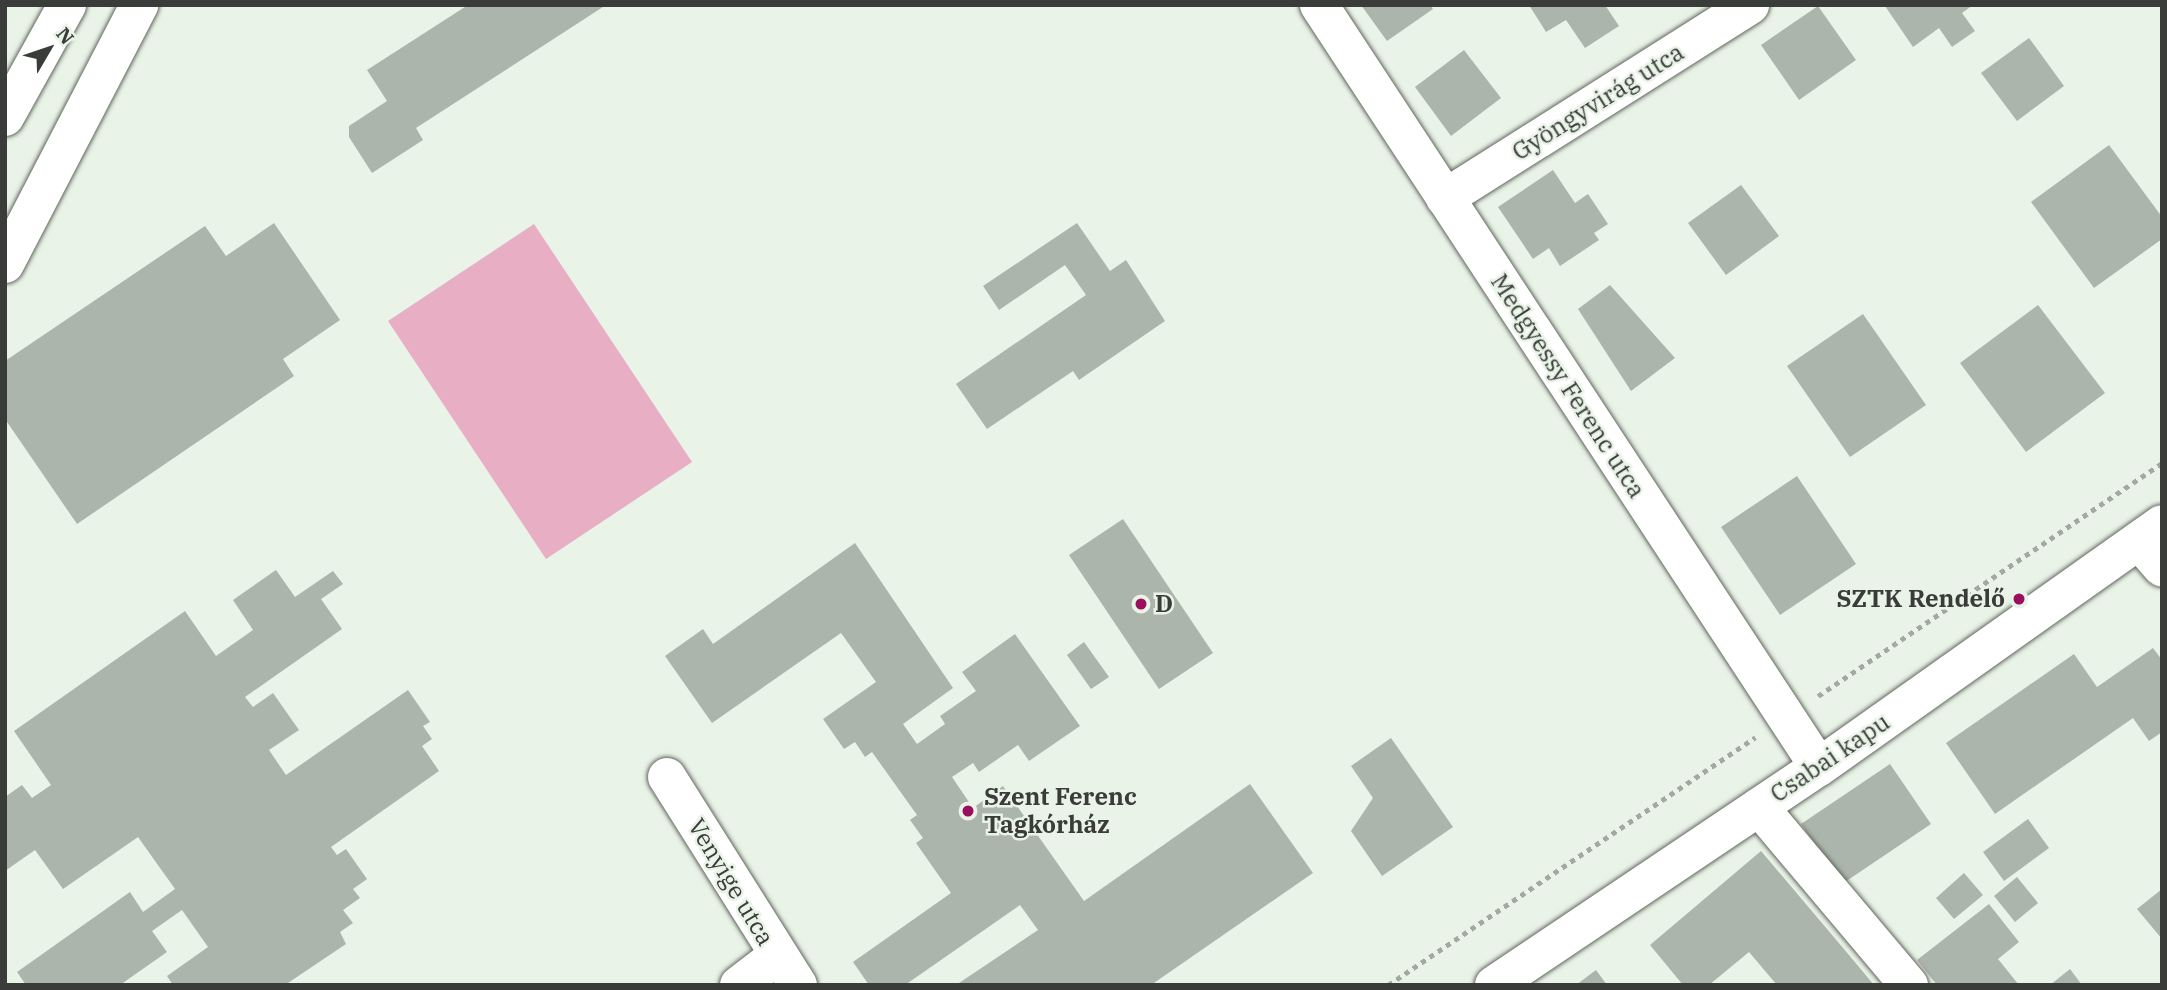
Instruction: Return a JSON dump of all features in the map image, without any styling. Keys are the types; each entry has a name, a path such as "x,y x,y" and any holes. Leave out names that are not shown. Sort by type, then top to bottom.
{"street":[{"path":"5,117 67,5"},
{"path":"5,264 139,5"},
{"name":"Medgyessy Ferenc utca","path":"1319,5 1819,767"},
{"name":"Gyöngyvirág utca","path":"1445,198 1750,5"},
{"name":"Csabai kapu","path":"1494,985 2154,544"},
{"name":"Venyige utca","path":"667,776 788,970"},
{"path":"1759,807 1909,985"},
{"path":"739,985 788,970"}],"shaded area":[{"path":"534,224 692,462 546,559 388,321"}],"building":[{"path":"468,5 606,5 416,128 423,140 372,173 349,137 349,126 387,101 367,70"},
{"path":"1361,5 1430,5 1433,9 1387,41"},
{"path":"1529,5 1605,5 1619,26 1585,48 1566,20 1546,32"},
{"path":"1973,5 1962,13 1975,31 1952,47 1939,28 1913,47 1885,6"},
{"path":"1818,6 1856,60 1799,100 1761,45"},
{"path":"2029,38 2064,86 2017,121 1981,73"},
{"path":"1464,50 1501,98 1451,136 1415,87"},
{"path":"2109,145 2162,217 2162,239 2094,288 2031,202"},
{"path":"1553,170 1575,203 1588,194 1608,224 1594,233 1599,240 1560,266 1549,248 1533,259 1498,207"},
{"path":"1741,185 1779,236 1726,275 1688,223"},
{"path":"274,223 340,320 283,359 294,376 77,524 5,419 5,361 205,226 226,256"},
{"path":"1077,223 1110,271 1126,260 1165,321 1079,380 1073,371 987,429 956,384 1086,295 1065,265 999,310 983,286"},
{"path":"1610,285 1675,358 1631,391 1578,309"},
{"path":"2038,305 2105,393 2026,452 1960,363"},
{"path":"1863,314 1926,405 1850,457 1787,366"},
{"path":"1797,476 1856,564 1780,615 1721,527"},
{"name":"D","path":"1123,519 1213,653 1159,689 1069,555"},
{"name":"Szent Ferenc Tagkórház","path":"855,543 953,688 903,724 917,744 945,724 940,716 976,691 962,672 1015,634 1080,726 1029,761 1018,745 979,772 973,763 952,777 973,808 1003,786 1084,901 1250,784 1313,873 1151,985 956,985 1038,930 1020,905 905,985 869,985 853,962 951,893 916,843 923,838 910,820 917,815 872,752 865,757 855,742 844,749 823,719 876,682 841,633 712,723 665,656 703,629 713,644"},
{"path":"276,570 295,597 333,571 343,584 321,599 342,629 245,697 253,707 273,693 299,730 269,750 286,775 408,690 430,722 423,726 432,739 422,746 439,771 331,847 337,855 346,849 367,879 353,889 360,898 343,910 353,923 340,932 346,944 285,985 173,985 167,976 208,947 182,910 152,931 167,952 120,985 26,985 17,972 130,892 143,912 175,889 138,837 63,889 35,850 5,871 5,797 22,785 32,798 51,785 14,731 185,611 216,656 253,630 233,600"},
{"path":"1084,642 1109,677 1091,689 1067,655"},
{"path":"2153,648 2162,660 2162,732 2149,741 2133,718 1995,814 1946,743 2074,654 2097,687"},
{"path":"1391,738 1453,827 1382,876 1351,831 1373,798 1351,766"},
{"path":"1890,764 1931,824 1842,884 1801,824"},
{"path":"2028,819 2049,848 2004,881 1983,852"},
{"path":"1761,851 1874,985 1777,985 1749,952 1709,985 1683,985 1650,945"},
{"path":"1964,873 1983,895 1954,919 1936,898"},
{"path":"2017,877 2038,903 2015,922 1994,896"},
{"path":"2162,889 2162,939 2137,909"},
{"path":"1989,904 2019,942 1998,959 2019,985 1937,985 1917,960"},
{"path":"2070,969 2082,985 2050,985"},
{"path":"1596,970 1607,985 1576,985"}],"place":[{"name":"SZTK Rendelő","path":"2019,599"},
{"name":"D","path":"1141,604"},
{"name":"Szent Ferenc Tagkórház","path":"968,811"}]}
